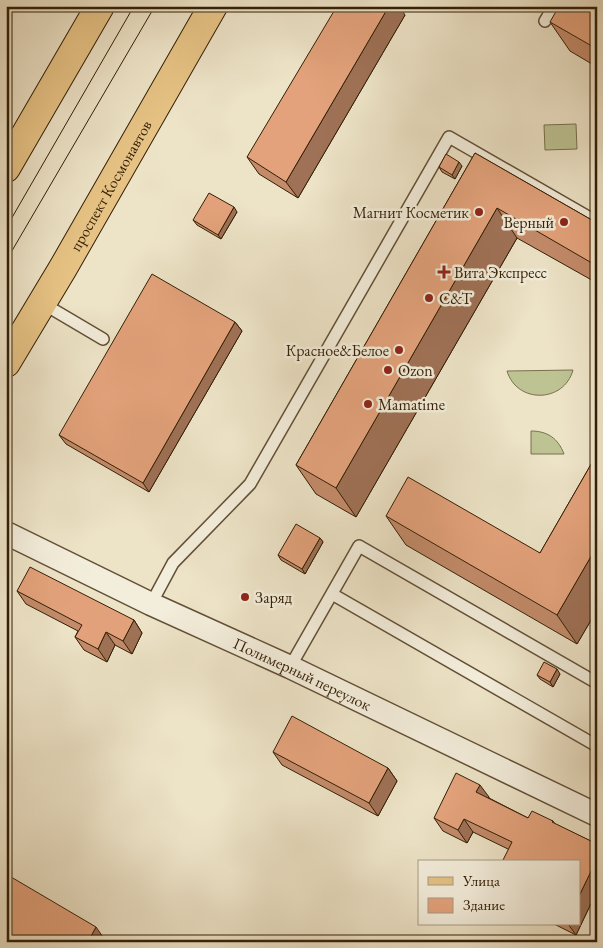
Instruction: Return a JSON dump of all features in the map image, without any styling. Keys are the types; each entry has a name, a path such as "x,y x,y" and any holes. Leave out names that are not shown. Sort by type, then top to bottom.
{"main road":[{"path":"6,168 100,6"},
{"name":"проспект Космонавтов","path":"6,363 213,6"}],"street":[{"name":"Полимерный переулок","path":"6,533 151,604 290,667 597,815"}],"lane":[{"path":"545,21 554,6"},
{"path":"151,604 173,563 250,484 449,137 597,222"},
{"path":"42,303 104,339"},
{"path":"290,667 359,546 595,679"},
{"path":"332,594 597,746"}],"green space":[{"path":"576,124 577,149 545,150 544,125"},
{"path":"573,370 568,381 560,389 551,394 540,395 530,394 520,389 512,382 507,371"},
{"path":"531,431 542,432 551,436 562,448 564,454 531,454"}],"building":[{"path":"337,6 389,6 286,182 247,157"},
{"path":"559,6 597,6 597,49 550,22"},
{"path":"475,153 597,223 597,266 497,208 336,488 296,465"},
{"path":"446,154 459,162 452,175 439,167"},
{"path":"209,193 234,207 218,235 193,220"},
{"path":"152,274 235,322 143,483 59,435"},
{"path":"597,454 597,546 557,615 386,516 408,477 540,553"},
{"path":"296,524 320,538 302,569 278,555"},
{"path":"30,567 134,620 123,641 106,632 98,649 75,637 82,625 17,591"},
{"path":"544,662 557,669 550,682 537,675"},
{"path":"292,716 388,768 369,803 273,752"},
{"path":"456,773 480,785 476,792 528,818 532,811 597,844 597,859 580,894 580,860 503,860 512,842 464,819 458,830 434,818"},
{"path":"6,874 96,927 88,942 6,942"}],"tram line":[{"path":"6,228 134,6"},
{"path":"6,261 155,6"}],"place":[{"name":"Магнит Косметик","path":"479,212"},
{"name":"Верный","path":"564,222"},
{"name":"Вита Экспресс","path":"444,272"},
{"name":"С&Т","path":"429,298"},
{"name":"Красное&Белое","path":"399,350"},
{"name":"Ozon","path":"388,370"},
{"name":"Mamatime","path":"368,404"},
{"name":"Заряд","path":"245,597"}]}
